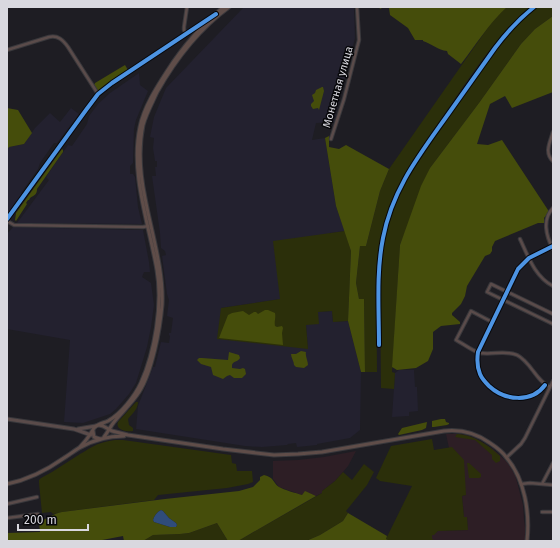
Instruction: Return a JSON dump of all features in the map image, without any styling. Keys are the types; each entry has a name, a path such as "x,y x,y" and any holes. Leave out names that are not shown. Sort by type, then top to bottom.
{"main road":[{"path":"7,484 38,473 57,463 80,447 96,427 112,418 131,399 138,390 144,377 152,349 158,316 159,294 157,271 142,197 138,168 138,142 140,125 146,108 164,75 181,51 224,7"},
{"path":"80,447 104,437 114,421 133,401 140,391 153,354 161,316 162,294 160,271 144,196 140,155 143,126 149,109 167,76 183,53 201,30 229,7"},
{"path":"114,421 114,428 121,434"},
{"path":"96,427 105,427 121,434 256,453 292,455 322,452 444,431 459,430 469,432 483,438 498,449 507,457 514,469 521,484 526,504 528,531 527,541"},
{"path":"96,427 93,433 94,437 98,439 128,435"},
{"path":"104,437 107,430 105,427"}],"street":[{"path":"186,33 184,27 187,7"},
{"name":"Монетная улица","path":"331,139 344,99 359,40 357,7"},
{"path":"379,345 379,284 383,239 386,224 398,190 414,161 505,34 534,7"},
{"path":"148,226 14,225 7,220 98,94 112,83 216,14"},
{"path":"196,27 201,30"},
{"path":"7,50 49,37 58,37 68,47 98,94"},
{"path":"553,132 548,151 549,156 553,160"},
{"path":"545,385 540,391 533,395 518,398 506,396 493,390 480,376 478,352 518,269 529,258 553,247 546,223 548,214 553,208"},
{"path":"520,239 538,274 544,281 553,286"},
{"path":"553,314 491,284 487,292 553,324"},
{"path":"492,322 471,311 456,340 480,353 506,352 516,355 525,360 545,385 550,387"},
{"path":"507,457 521,444 525,438 553,381"},
{"path":"7,419 74,429 94,437"},
{"path":"74,429 96,427"},
{"path":"82,431 86,437 84,443"},
{"path":"542,484 553,463"},
{"path":"521,484 528,483 553,485"},
{"path":"7,504 37,497"},
{"path":"542,512 553,512"},
{"path":"7,518 38,514"}],"shaded area":[{"path":"244,7 354,7 355,38 334,122 316,123 312,140 325,138 336,206 345,231 330,233 281,299 221,308 308,349 306,325 318,312 332,311 333,322 348,321 361,372 360,430 350,438 317,445 297,447 296,443 262,447 245,446 136,429 138,406 153,367 155,367 161,342 169,343 169,333 171,333 173,318 167,316 169,300 162,256 166,255 165,251 161,248 152,176 156,176 155,167 157,167 157,161 155,161 153,148 154,138 150,137 154,117 166,88"},
{"path":"139,73 140,85 148,91 136,120 134,129 133,163 130,166 130,174 133,174 135,177 138,207 142,224 17,223 49,180 46,177 68,145 72,146 87,124 89,116 98,104 110,93"},
{"path":"71,108 79,114 57,143 54,143 21,193 23,194 7,215 7,150 9,147 24,144 35,128 50,113 60,122"},
{"path":"13,227 143,230 150,272 144,272 142,277 151,283 154,305 151,327 147,347 136,383 129,394 110,414 83,423 64,422 70,340 7,329 7,234"},
{"path":"399,370 414,370 415,387 417,387 418,411 409,412 409,416 392,417 395,373"},
{"path":"446,434 459,434 475,438 493,449 508,463 515,475 523,505 525,541 433,541 431,535 438,531 468,530 467,517 464,517 462,496 466,495 454,450 449,448"},
{"path":"356,451 348,466 335,481 322,491 322,493 316,496 305,492 302,495 279,487 273,479 273,461 324,457"}],"green space":[{"path":"384,7 507,7 488,27 461,64 448,54 447,51 423,40 415,40 408,28 390,15 389,8"},
{"path":"507,7 530,7 507,29 477,66 408,169 392,202 385,220 377,271 377,372 365,372 364,299 359,299 356,283 360,246 366,246 380,191 389,169 489,26"},
{"path":"537,7 553,7 553,16 535,29 521,44 430,168 400,245 392,372 395,373 394,389 381,388 381,262 387,224 394,204 406,176 499,46 510,31"},
{"path":"553,16 553,92 512,108 505,96 490,104 477,144 488,145 502,140 549,212 544,218 544,223 538,223 495,241 492,251 490,254 485,256 467,286 465,296 461,304 452,313 460,324 441,326 433,332 433,349 428,361 416,368 397,370 392,367 400,245 421,186 430,168 521,44 535,29"},
{"path":"125,65 128,70 98,91 95,89 95,83"},
{"path":"322,87 324,91 319,110 318,108 313,109 311,106 314,101 312,95 316,90"},
{"path":"7,108 18,110 32,133 24,144 9,147 7,150"},
{"path":"329,136 329,147 339,149 346,145 389,169 380,191 366,246 360,246 356,283 359,299 364,299 365,372 361,372 348,321 351,251 336,206 325,138"},
{"path":"62,149 63,152 37,189 36,194 28,200 16,221 16,213"},
{"path":"345,231 351,251 348,321 333,322 332,311 318,312 319,324 306,325 308,349 217,339 221,308 280,299 273,241"},
{"path":"265,310 275,313 275,326 282,326 283,345 219,338 228,315 243,311 249,315 254,312 258,314"},
{"path":"301,351 306,352 308,365 304,368 296,367 294,365 291,355"},
{"path":"229,352 239,355 240,358 234,362 232,368 245,369 246,374 242,378 234,378 230,375 223,379 213,375 211,367 201,364 197,360 202,358 228,360"},
{"path":"136,402 138,402 137,407 128,419 129,425 133,428 133,431 125,431 120,429 118,427 118,422"},
{"path":"445,419 449,424 432,427 432,421"},
{"path":"427,422 426,428 422,430 398,434 402,428"},
{"path":"457,434 475,438 486,444 500,456 500,461 496,463 492,459 492,455 475,440 455,437"},
{"path":"432,439 434,450 452,447 464,460 466,495 462,496 464,517 467,517 468,530 438,531 432,535 433,541 390,541 386,539 412,486 380,481 376,478 391,446"},
{"path":"115,440 231,455 232,463 236,464 237,471 252,471 253,482 227,488 158,495 154,500 53,514 51,512 42,513 39,483 41,478 97,444"},
{"path":"467,463 469,463 481,474 481,477 469,478"},
{"path":"364,464 374,472 367,485 346,511 348,513 343,521 320,535 306,541 238,541 322,493 322,491 335,481 343,472 352,480"},
{"path":"264,475 267,476 279,487 287,490 302,495 305,491 316,496 238,541 228,541 217,523 189,533 153,535 143,541 124,541 123,536 97,541 7,541 7,533 40,532 39,522 62,512 239,491 253,487 260,480 260,477","holes":["161,510 176,523 176,527 170,527 154,522 153,520 156,514"]},
{"path":"348,513 387,536 386,539 390,541 306,541 320,535 343,521"},
{"path":"217,523 228,541 143,541 153,535 189,533"}],"water":[{"path":"161,510 176,523 176,527 170,527 154,522 153,520 155,516"}],"cycle path":[{"path":"379,345 379,265 387,221 399,190 424,148 495,48 513,26 534,7"},
{"path":"7,219 98,94 112,83 216,14"},
{"path":"545,385 540,391 526,397 518,398 503,395 495,391 483,379 478,369 477,357 478,352 518,269 529,258 553,246"}]}
